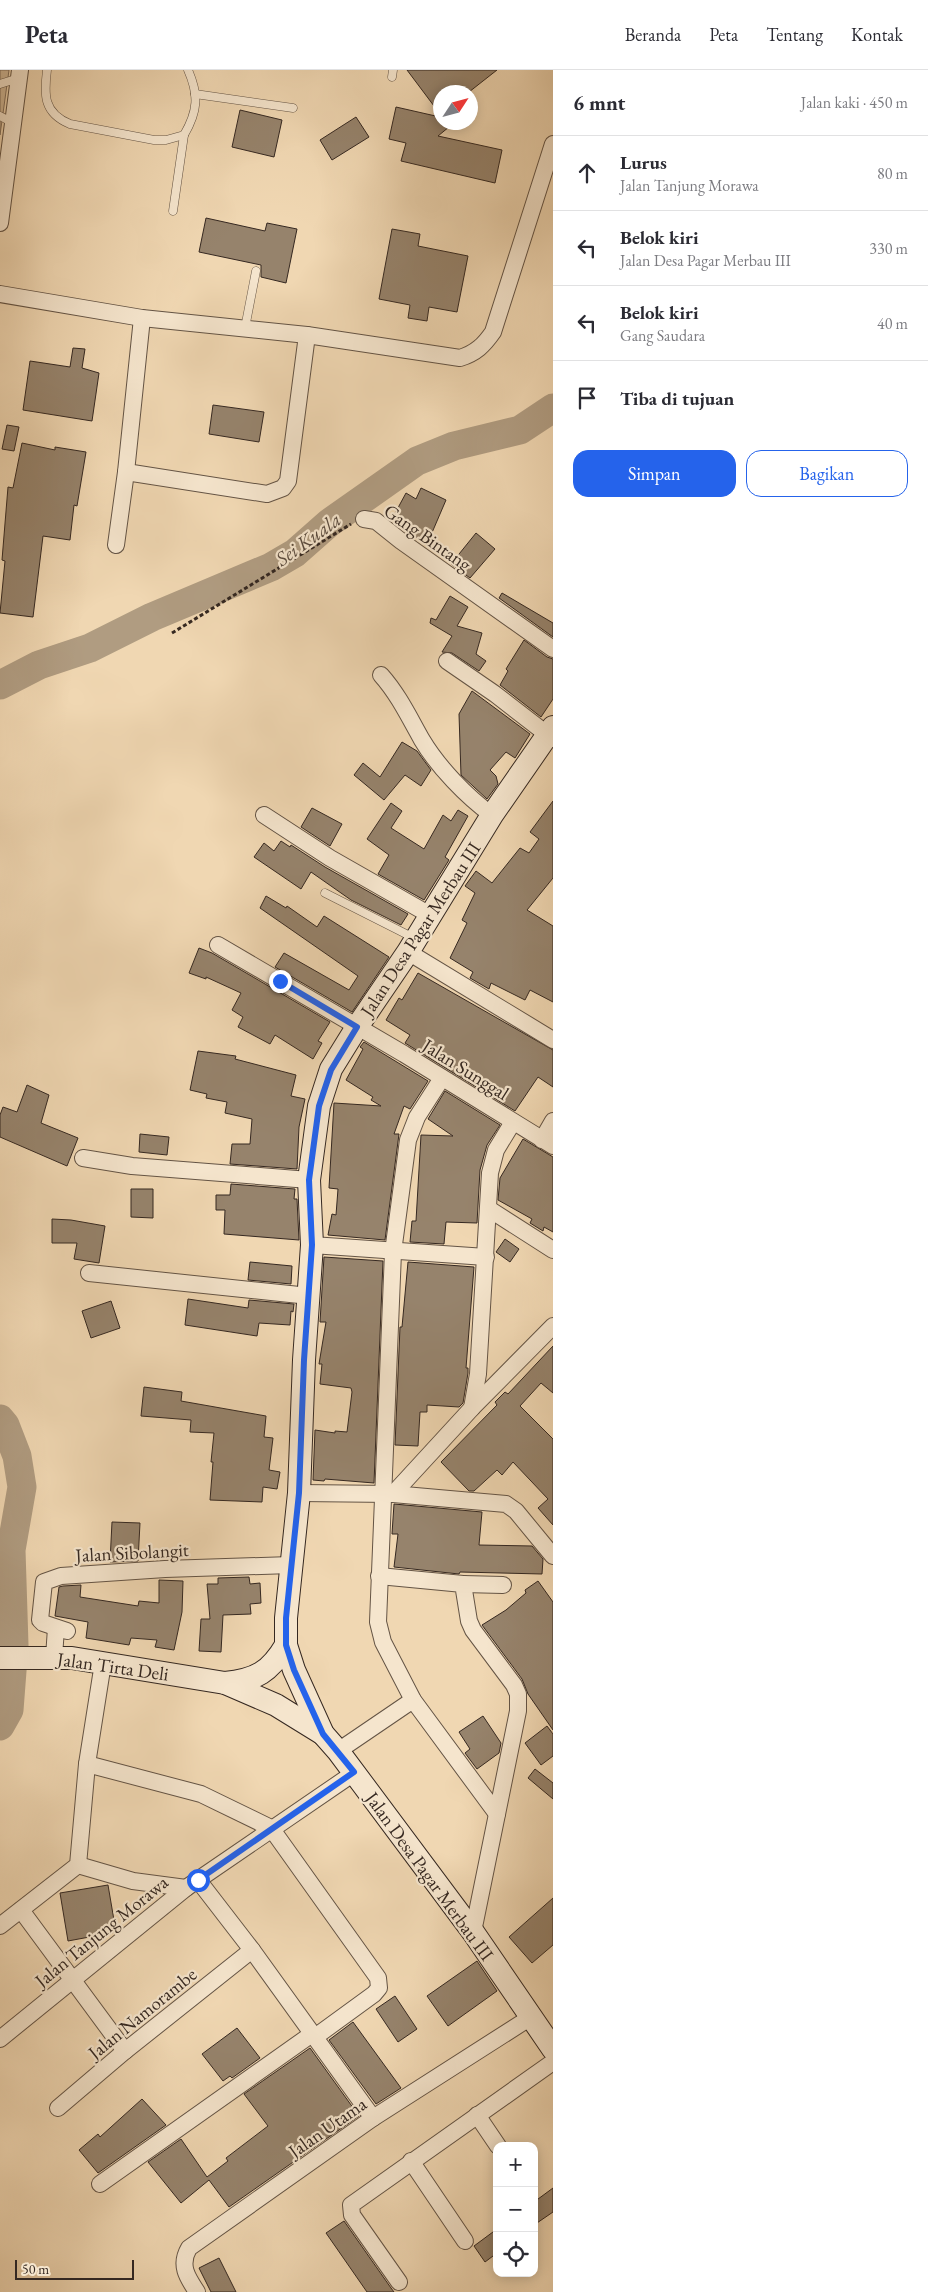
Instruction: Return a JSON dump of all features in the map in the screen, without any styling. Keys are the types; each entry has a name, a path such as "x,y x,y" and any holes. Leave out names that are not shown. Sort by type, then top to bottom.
{"street":[{"path":"0,223 20,74"},
{"path":"0,294 142,318 307,335 460,358 471,355 485,344 493,332 553,144"},
{"path":"116,545 126,472 142,318"},
{"path":"126,472 267,494 283,488 288,481 307,335"},
{"name":"Gang Bintang","path":"364,519 376,521 401,542 553,650"},
{"path":"447,661 551,734"},
{"path":"381,675 408,713 423,741 465,793 492,815"},
{"name":"Jalan Desa Pagar Merbau III","path":"551,734 492,815 412,946 357,1027 331,1070 319,1106 309,1180 312,1245 299,1493 286,1618 286,1645 294,1670 323,1734 338,1751 474,1932 553,2049"},
{"path":"264,815 330,858 430,915"},
{"name":"Jalan Sunggal","path":"218,945 442,1078 547,1143"},
{"path":"412,946 553,1040"},
{"path":"442,1078 417,1117 408,1140 393,1252 388,1494 379,1576 379,1632 413,1700 497,1814"},
{"path":"547,1143 553,1121"},
{"path":"472,1408 478,1374 492,1161 496,1150 514,1122"},
{"path":"83,1158 132,1166 309,1180"},
{"path":"489,1209 553,1250"},
{"path":"312,1245 486,1257"},
{"path":"89,1273 309,1296"},
{"path":"388,1494 553,1326"},
{"path":"299,1493 388,1494 506,1504 516,1511 553,1556"},
{"name":"Jalan Sibolangit","path":"51,1657 62,1629 42,1623 40,1620 44,1582 48,1579 61,1576 165,1568 291,1565"},
{"path":"379,1576 463,1584 503,1585"},
{"path":"463,1584 469,1621 473,1630 518,1694 518,1710 474,1932"},
{"name":"Jalan Tirta Deli","path":"225,1684 244,1681 262,1674 276,1661 286,1645"},
{"name":"Jalan Tirta Deli","path":"1,1658 51,1657 103,1663 225,1684 276,1705 323,1734"},
{"path":"0,1926 78,1865 87,1764 103,1663"},
{"path":"338,1751 413,1700"},
{"path":"87,1764 201,1794 271,1828 378,1978 379,1988 374,1994 100,2184"},
{"name":"Jalan Tanjung Morawa","path":"0,2039 192,1884 354,1772"},
{"path":"78,1865 133,1881 192,1884 252,1950 373,2118"},
{"path":"21,1910 125,2051"},
{"name":"Jalan Namorambe","path":"58,2108 125,2051 252,1950"},
{"name":"Jalan Utama","path":"197,2292 184,2268 184,2256 189,2248 373,2118 531,2017"},
{"path":"399,2282 350,2210 354,2202 553,2062"},
{"path":"478,2115 495,2142"},
{"path":"411,2161 465,2241"}],"lane":[{"path":"47,70 44,92 52,111 61,120 70,124 154,140 166,140 184,135"},
{"path":"174,211 184,135 196,110 195,94 188,70"},
{"path":"0,84 20,74"},
{"path":"195,94 293,108"},
{"path":"0,116 14,124"},
{"path":"245,328 256,271"},
{"path":"325,893 412,946"}],"path":[{"name":"Gang Bintang","path":"172,633 349,525 364,519"}],"shaded area":[{"path":"0,70 9,70 0,135"}],"building":[{"path":"407,70 497,70 478,85 433,85 433,105"},
{"path":"396,107 433,115 433,130 445,130 438,136 502,150 495,183 401,161 406,143 389,139"},
{"path":"240,110 282,120 274,157 232,147"},
{"path":"356,117 369,137 332,160 320,140"},
{"path":"206,218 265,231 267,223 297,229 286,283 261,277 261,265 199,252"},
{"path":"392,229 420,234 418,246 468,256 457,312 429,307 427,321 408,318 410,305 379,299"},
{"path":"73,348 85,349 82,368 99,373 92,421 23,410 30,361 70,367"},
{"path":"213,405 264,412 259,442 209,434"},
{"path":"7,425 19,427 14,451 2,449"},
{"path":"22,443 55,450 55,447 86,452 77,506 74,505 70,540 43,536 33,617 0,613 5,561 2,560 8,487 13,488"},
{"path":"421,488 446,500 428,542 407,533 403,530 405,524 393,517 406,493 416,499"},
{"path":"476,533 495,549 470,578 451,564"},
{"path":"502,593 553,623 553,637 499,598"},
{"path":"450,596 468,607 457,626 482,633 476,654 486,661 479,671 452,653 442,652 452,636 430,623 431,618 436,620"},
{"path":"524,640 547,657 553,659 553,699 541,717 500,685 508,671 506,669"},
{"path":"472,691 530,734 515,758 506,752 490,770 496,776 498,784 487,799 461,775 459,714"},
{"path":"402,742 417,751 431,770 421,786 405,775 384,800 354,775 363,763 380,777"},
{"path":"553,801 553,878 527,910 553,926 553,1002 530,990 525,1000 491,983 489,989 470,978 473,972 450,958 467,923 462,920 475,893 465,886 476,871 492,883 520,848 529,853 539,839 530,832"},
{"path":"391,803 402,811 391,828 424,849 443,815 451,821 458,810 468,816 445,857 449,860 424,900 378,874 389,855 367,839"},
{"path":"312,808 342,824 330,846 301,827"},
{"path":"281,841 290,847 291,845 325,867 408,914 401,925 351,900 311,872 301,889 254,857 264,843 274,851"},
{"path":"266,896 286,908 287,906 317,927 324,916 389,957 352,1012 275,967 284,953 349,990 358,976 260,908"},
{"path":"199,948 212,953 330,1022 318,1041 322,1043 313,1059 275,1035 270,1044 238,1027 243,1017 232,1010 241,993 206,977 206,979 189,973"},
{"path":"418,973 553,1050 553,1087 538,1077 515,1111 405,1043 410,1035 386,1020 399,998 402,1000"},
{"path":"364,1042 428,1081 410,1109 404,1106 394,1134 399,1134 385,1240 328,1235 332,1214 336,1215 338,1189 329,1188 334,1103 381,1106 371,1100 373,1097 346,1080 363,1049 360,1047"},
{"path":"198,1051 236,1056 235,1059 296,1075 291,1096 305,1099 299,1127 297,1169 230,1164 232,1144 250,1144 252,1119 225,1113 227,1102 206,1098 207,1094 190,1090"},
{"path":"27,1085 49,1095 41,1123 78,1138 67,1166 0,1137 0,1115 3,1107 17,1112"},
{"path":"445,1091 500,1125 487,1145 480,1170 477,1223 446,1222 444,1244 410,1242 412,1221 416,1221 421,1135 453,1136 428,1119"},
{"path":"140,1134 169,1137 167,1155 139,1152"},
{"path":"523,1139 553,1157 553,1232 544,1227 543,1231 530,1223 532,1219 498,1200 500,1178"},
{"path":"231,1184 295,1189 294,1199 297,1199 299,1240 224,1234 225,1210 216,1210 216,1195 230,1195"},
{"path":"131,1189 153,1189 153,1218 131,1217"},
{"path":"52,1219 105,1226 99,1263 74,1259 77,1243 52,1243"},
{"path":"505,1239 519,1249 510,1262 496,1252"},
{"path":"324,1257 383,1261 374,1483 325,1479 324,1481 313,1480 315,1430 335,1433 335,1431 347,1432 352,1392 351,1388 320,1384 322,1364 319,1364 326,1322 320,1322"},
{"path":"250,1262 292,1266 291,1284 248,1280"},
{"path":"408,1262 474,1267 466,1368 468,1368 468,1373 463,1403 459,1407 427,1405 427,1412 420,1412 418,1446 395,1445 400,1327 402,1327"},
{"path":"188,1299 248,1308 249,1300 294,1304 293,1312 291,1311 290,1325 259,1323 257,1336 185,1325"},
{"path":"111,1301 120,1328 91,1338 82,1311"},
{"path":"553,1346 553,1393 541,1383 520,1406 553,1439 553,1525 538,1508 548,1499 513,1462 502,1475 497,1470 474,1491 469,1491 441,1462 497,1405 495,1402 505,1392 508,1394"},
{"path":"144,1387 182,1392 181,1401 266,1416 264,1437 273,1438 269,1470 280,1472 277,1489 263,1487 262,1502 210,1500 214,1433 190,1432 191,1420 141,1416"},
{"path":"394,1504 482,1512 479,1545 532,1546 543,1559 542,1574 460,1572 459,1574 394,1567 398,1534 392,1534"},
{"path":"112,1522 140,1523 138,1561 110,1562"},
{"path":"249,1577 250,1584 260,1583 261,1603 250,1604 251,1614 223,1615 221,1652 199,1651 201,1619 210,1619 207,1584 218,1584 218,1578"},
{"path":"159,1580 183,1581 182,1612 174,1650 155,1647 157,1640 131,1638 129,1645 86,1638 88,1622 55,1616 59,1587 81,1585 80,1597 138,1606 139,1601 159,1603"},
{"path":"538,1581 553,1602 553,1730 528,1694 522,1679 482,1625 506,1610 526,1593 525,1590"},
{"path":"483,1716 501,1743 499,1753 477,1769 465,1753 470,1749 459,1732"},
{"path":"547,1726 553,1734 553,1756 541,1765 525,1743"},
{"path":"535,1769 553,1783 553,1799 528,1778"},
{"path":"108,1885 116,1932 68,1941 60,1893"},
{"path":"553,1898 553,1945 532,1963 509,1937"},
{"path":"477,1961 497,1991 448,2026 427,1996"},
{"path":"395,1996 417,2029 398,2042 376,2009"},
{"path":"353,2022 401,2088 376,2104 329,2040"},
{"path":"237,2028 260,2058 232,2078 230,2076 223,2081 202,2054"},
{"path":"310,2048 359,2116 229,2207 209,2180 181,2203 148,2162 181,2139 207,2177 228,2161 226,2158 268,2126 244,2094"},
{"path":"142,2099 166,2125 98,2173 79,2150 98,2134 100,2137"},
{"path":"553,2188 553,2212 538,2222 538,2199"},
{"path":"344,2221 394,2292 367,2292 326,2233"},
{"path":"493,2232 493,2256 485,2262 474,2246"},
{"path":"219,2258 236,2292 211,2292 199,2268"}],"waterway":[{"name":"Sei Kuala","path":"0,685 39,665 90,648 152,617 271,567 295,553 329,523 417,461 454,446 520,430 553,408"},
{"name":"Sei Kuala","path":"0,1419 5,1425 17,1456 22,1487 11,1550 14,1645 9,1710 0,1726"}],"route":[{"path":"198,1880 354,1772 323,1734 294,1670 286,1645 286,1618 299,1493 304,1360 312,1245 309,1180 319,1106 331,1070 357,1027 280,981"}]}
